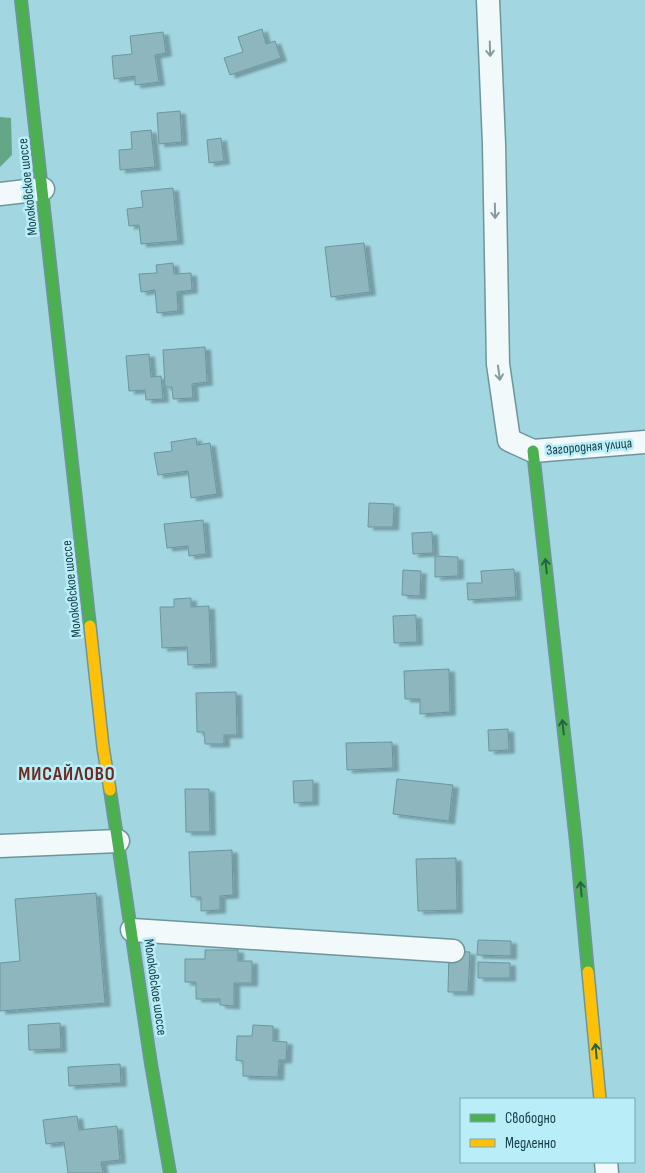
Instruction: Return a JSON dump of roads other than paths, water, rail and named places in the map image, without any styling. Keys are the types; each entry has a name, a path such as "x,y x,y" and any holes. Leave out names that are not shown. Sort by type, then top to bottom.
{"main road":[{"name":"Молоковское шоссе","path":"21,0 103,746 151,1064 170,1173"},
{"path":"533,451 575,832 600,1098"}],"street":[{"path":"488,0 494,144 498,364 509,440 533,451"},
{"path":"0,194 43,189"},
{"name":"Загородная улица","path":"533,451 645,442"},
{"path":"0,846 118,841"},
{"path":"132,930 453,951"}],"district":[{"name":"МИСАЙЛОВО","path":"67,773"}]}
